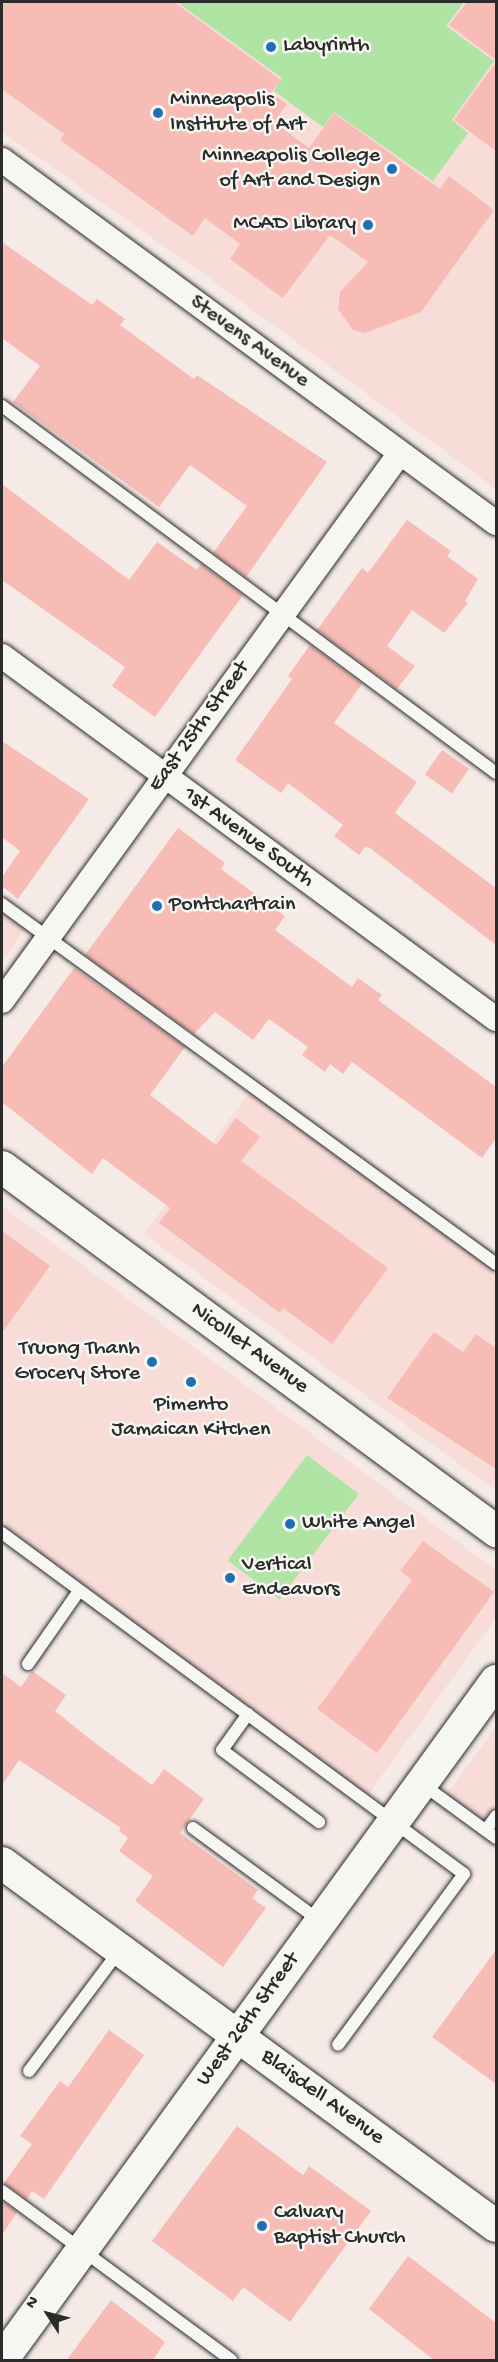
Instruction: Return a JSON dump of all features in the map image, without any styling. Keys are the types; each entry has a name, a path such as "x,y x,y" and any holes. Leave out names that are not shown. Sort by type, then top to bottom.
{"street":[{"name":"Stevens Avenue","path":"2,160 496,524"},
{"name":"East 25th Street","path":"2,1001 280,615 400,453"},
{"name":"1st Avenue South","path":"2,656 496,1019"},
{"name":"Nicollet Avenue","path":"2,1167 496,1531"},
{"name":"West 26th Street","path":"2,2360 496,1681"},
{"name":"Blaisdell Avenue","path":"2,1863 496,2226"}],"lane":[{"path":"2,406 280,615 496,773"},
{"path":"2,904 496,1264"},
{"path":"2,1533 464,1874 338,2045"},
{"path":"28,1664 79,1591"},
{"path":"248,1714 222,1750 319,1822"},
{"path":"422,1783 491,1834 496,1816"},
{"path":"193,1827 321,1922"},
{"path":"29,2071 120,1950"},
{"path":"2,2191 231,2361"}],"shaded area":[{"path":"2,2 496,2 496,489 208,277 2,132"},
{"path":"2,901 30,922 2,961"},
{"path":"258,1081 496,1256 496,1491 144,1234"},
{"path":"2,1206 496,1570 496,1618 367,1796 2,1528"},
{"path":"496,1727 496,1831 447,1794"}],"green space":[{"path":"177,2 464,2 446,26 494,61 452,120 468,133 433,181 334,112 323,127 274,91 282,78"},
{"path":"307,1455 359,1494 279,1600 228,1560"}],"building":[{"path":"2,2 174,2 281,80 271,93 287,104 274,122 309,148 334,113 440,189 449,176 494,210 421,312 365,333 353,330 338,309 340,292 368,262 330,235 283,298 230,259 240,244 205,218 193,236 60,140 64,134 2,89"},
{"path":"467,2 496,2 496,60 449,25"},
{"path":"496,62 496,151 454,120"},
{"path":"2,242 92,305 97,299 125,319 120,325 194,379 197,375 327,462 246,577 213,553 247,506 190,465 159,507 13,402 40,366 2,338"},
{"path":"2,484 129,580 157,542 197,570 201,564 243,595 155,717 112,686 125,667 2,580"},
{"path":"407,520 451,551 447,556 478,579 465,601 468,603 444,633 412,610 387,646 415,666 397,689 317,630 362,568 368,573"},
{"path":"310,645 362,684 334,723 417,782 395,813 496,888 496,945 370,848 365,847 359,855 334,836 343,825 288,783 281,793 235,760 292,679 288,676"},
{"path":"2,741 89,799 18,899 2,886 2,877 20,851 2,837"},
{"path":"442,750 469,769 452,794 425,775"},
{"path":"178,828 225,863 221,869 285,916 275,930 352,987 358,978 382,995 378,1000 496,1087 496,1138 482,1158 352,1062 343,1074 330,1064 325,1072 302,1055 308,1047 269,1019 253,1040 215,1012 194,1034 85,955"},
{"path":"74,968 185,1047 150,1095 216,1145 236,1118 260,1137 241,1161 388,1268 332,1344 283,1308 280,1313 159,1223 170,1208 103,1158 92,1174 2,1102 2,1067"},
{"path":"2,1231 50,1266 2,1333"},
{"path":"434,1332 463,1352 476,1334 496,1348 496,1469 387,1398"},
{"path":"423,1541 494,1592 377,1753 317,1709 412,1580 400,1571"},
{"path":"32,1671 66,1695 55,1711 95,1743 152,1785 164,1769 204,1799 180,1833 258,1890 252,1898 266,1908 223,1967 135,1901 153,1876 119,1851 128,1838 119,1831 121,1828 19,1760 2,1785 2,1673 21,1687"},
{"path":"496,1950 496,2084 432,2037"},
{"path":"109,2030 144,2055 44,2199 32,2191 27,2199 4,2183 32,2144 20,2136 60,2081 68,2087"},
{"name":"Calvary Baptist Church","path":"237,2126 303,2175 309,2166 371,2211 290,2322 243,2287 233,2301 152,2241"},
{"path":"2,2201 17,2212 2,2235"},
{"path":"408,2256 496,2323 496,2361 435,2361 369,2309"},
{"path":"111,2300 165,2342 152,2361 66,2361"}],"place":[{"name":"Labyrinth","path":"271,47"},
{"name":"Minneapolis Institute of Art","path":"158,113"},
{"name":"Minneapolis College of Art and Design","path":"392,169"},
{"name":"MCAD Library","path":"368,225"},
{"name":"Pontchartrain","path":"157,906"},
{"name":"Truong Thanh Grocery Store","path":"152,1362"},
{"name":"Pimento Jamaican Kitchen","path":"191,1382"},
{"name":"White Angel","path":"290,1524"},
{"name":"Vertical Endeavors","path":"230,1578"},
{"name":"Calvary Baptist Church","path":"262,2226"}]}
